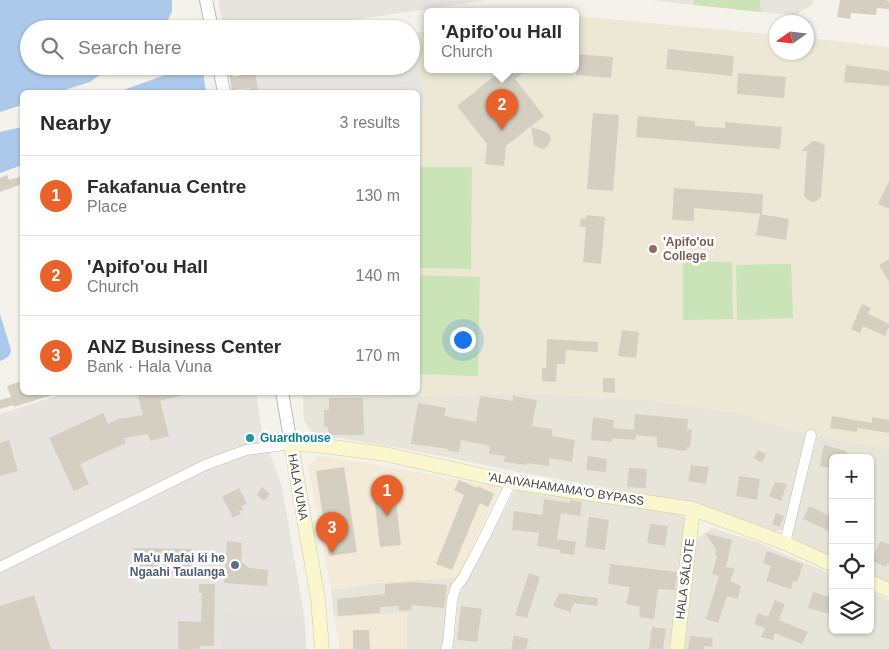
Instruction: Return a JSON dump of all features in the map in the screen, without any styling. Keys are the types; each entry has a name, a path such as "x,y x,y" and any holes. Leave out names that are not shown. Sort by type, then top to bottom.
{"main road":[{"name":"'ALAIVAHAMAMA'O BYPASS","path":"291,444 317,445 384,454 511,482 694,509 784,543 829,563"},
{"name":"HALA VUNA","path":"291,444 318,599 322,649"},
{"name":"HALA SĀLOTE","path":"677,649 694,509"},
{"path":"874,584 889,590"}],"street":[{"path":"206,0 210,20"},
{"path":"221,75 224,90"},
{"path":"0,567 205,465 246,450 291,444 283,395"},
{"path":"784,543 811,435"},
{"path":"446,649 452,600 456,587 480,546 511,482"}],"shaded area":[{"path":"218,0 487,0 354,20 222,20"},
{"path":"651,0 694,0 694,5"},
{"path":"760,0 813,0 813,4 796,15 761,12"},
{"name":"'Apifo'ou College","path":"579,16 769,34 769,60 814,60 814,39 889,47 889,449 805,434 740,413 649,400 527,393 303,398 302,395 420,395 420,104 426,103 420,75 420,32 424,32 424,73 579,73"},
{"path":"240,75 420,75 426,104 420,105 420,90 243,90"},
{"path":"527,393 649,400 740,413 805,434 802,455 783,530 772,532 677,500 523,473 400,448 313,434 304,421 303,398"},
{"path":"60,395 256,395 262,431 282,487 304,615 306,649 0,649 0,414"},
{"path":"817,436 889,449 889,582 874,576 874,454 829,454 829,556 795,542 791,532"},
{"path":"319,456 494,486 499,490 458,577 376,583 331,590 308,466"},
{"path":"519,490 677,512 687,519 671,649 453,649 459,595 514,492"},
{"path":"712,528 757,542 829,573 829,634 874,634 874,593 889,600 889,649 684,649 697,538"},
{"path":"458,577 441,649 407,649 407,613 334,617 331,590 376,583"},
{"path":"407,613 407,649 339,649 334,617"},
{"path":"224,615 301,616 305,625 306,649 223,649"}],"green space":[{"path":"694,0 760,0 761,12 694,5"},
{"path":"420,167 472,167 471,269 420,268"},
{"path":"683,261 732,262 733,319 683,320"},
{"path":"791,264 793,318 737,320 736,265"},
{"path":"420,275 480,277 478,376 420,374"}],"water":[{"path":"0,0 172,0 172,11 168,20 20,20 20,75 100,75 90,82 64,90 20,90 20,106 0,112"},
{"path":"165,75 204,75 206,90 124,90"},
{"path":"20,127 20,166 0,173 0,132"},
{"path":"0,314 11,350 8,357 0,361"}],"building":[{"path":"840,0 885,0 889,1 889,9 877,8 876,15 851,13 850,19 837,17"},
{"path":"668,49 734,56 732,76 666,69"},
{"path":"579,54 613,57 611,78 576,75 576,73 579,73"},
{"path":"846,65 889,71 889,86 844,82"},
{"path":"498,73 523,73 515,79 544,116 506,146 504,166 485,164 487,144 457,106"},
{"path":"738,73 786,77 784,98 737,94"},
{"path":"229,75 233,75 233,77 256,75 258,90 250,90 250,88 232,90"},
{"path":"593,113 619,115 613,191 587,189"},
{"path":"638,116 695,121 695,126 725,128 725,122 782,127 780,149 636,137"},
{"path":"531,127 549,134 551,139 547,147 542,149 534,145"},
{"path":"813,141 820,142 825,146 821,197 813,202 804,196 807,151 801,151"},
{"path":"7,175 9,180 20,177 20,185 0,192 0,178"},
{"path":"889,181 889,209 878,204"},
{"path":"674,188 763,194 762,214 694,208 694,221 672,220"},
{"path":"760,214 789,219 786,240 756,235"},
{"path":"586,215 605,217 601,264 583,262 586,227 580,227 581,218 586,219"},
{"path":"889,259 889,282 879,265"},
{"path":"862,304 871,308 868,314 889,324 885,336 863,326 860,333 851,329"},
{"path":"622,330 639,332 636,358 618,356"},
{"path":"547,339 598,342 598,352 566,350 565,364 557,364 556,382 542,381 542,368 546,368"},
{"path":"603,378 615,378 615,393 603,392"},
{"path":"20,382 20,395 52,395 14,407 13,405 0,409 0,400 11,397 7,386"},
{"path":"138,395 182,395 160,401 169,436 150,441 148,434 124,438 126,443 80,464 89,484 74,491 49,438 103,413 108,424 119,419 143,415"},
{"path":"480,396 513,401 513,396 537,400 532,426 552,429 552,436 575,440 572,462 549,458 549,466 504,462 505,456 489,454 490,446 461,440 459,452 411,444 418,403 446,408 444,416 476,422"},
{"path":"329,398 363,398 364,435 328,435 328,427 324,427 324,410 329,410"},
{"path":"635,414 688,419 687,429 692,430 690,447 687,447 686,451 657,447 657,437 636,435 635,440 612,438 612,442 591,440 593,417 614,420 613,428 634,430"},
{"path":"832,416 872,423 872,417 889,420 889,433 858,428 857,432 830,428"},
{"path":"9,440 18,471 0,476 0,443"},
{"path":"824,445 847,451 846,454 829,454 829,468 820,466"},
{"path":"758,450 766,454 762,463 754,458"},
{"path":"588,456 607,459 606,472 586,470"},
{"path":"691,465 709,467 706,484 688,481"},
{"path":"344,467 357,552 329,556 316,471"},
{"path":"629,468 647,469 646,488 627,487"},
{"path":"739,476 760,479 757,500 736,496"},
{"path":"459,480 494,494 488,507 480,503 452,570 436,564 464,495 454,490"},
{"path":"775,482 787,484 781,501 769,496"},
{"path":"394,484 401,545 380,547 373,487"},
{"path":"262,487 270,494 264,501 257,495"},
{"path":"239,488 247,504 241,506 243,510 239,511 241,514 233,518 222,497"},
{"path":"544,499 570,503 570,500 582,502 580,516 561,513 557,539 576,542 574,555 560,553 560,550 537,546 539,533 512,530 514,511 542,515"},
{"path":"809,506 829,515 829,531 803,519"},
{"path":"776,513 784,516 780,527 772,524"},
{"path":"589,517 609,520 605,550 585,547"},
{"path":"650,524 668,526 665,546 647,543"},
{"path":"705,533 732,540 726,567 735,569 730,581 741,586 738,599 727,596 718,623 706,619 719,576 712,574 717,556 715,555 716,549"},
{"name":"Ma'u Mafai ki he Ngaahi Taulanga","path":"227,541 242,543 241,561 249,568 268,570 267,586 224,583"},
{"path":"880,541 889,544 889,564 887,563 886,567 874,562 874,556"},
{"path":"133,548 192,549 192,574 133,572"},
{"path":"767,551 803,564 797,582 793,581 791,589 766,581 771,566 763,563"},
{"path":"610,564 677,572 675,590 658,589 654,619 639,617 640,607 626,604 630,587 608,584"},
{"path":"529,573 540,577 527,618 515,615"},
{"path":"412,582 447,585 444,608 411,605 412,610 399,611 399,606 380,607 380,613 338,616 337,599 385,594 385,584"},
{"path":"199,584 215,584 214,646 200,646 199,649 178,649 178,621 201,622 202,593 199,593"},
{"path":"813,592 829,597 829,614 808,608"},
{"path":"559,593 598,598 597,606 574,603 570,612 553,606"},
{"path":"34,595 51,649 0,649 0,606"},
{"path":"775,600 785,604 779,620 808,632 802,644 775,633 773,640 761,637 765,628 754,624 758,613 768,617"},
{"path":"461,606 482,609 477,642 457,640"},
{"path":"652,627 666,629 663,649 649,649"},
{"path":"353,630 369,630 370,649 353,649"},
{"path":"514,635 529,639 526,649 511,649"},
{"path":"690,636 713,638 712,647 704,646 704,649 688,649"}],"place":[{"name":"'Apifo'ou Hall","path":"502,130"},
{"name":"'Apifo'ou College","path":"653,249"},
{"name":"Guardhouse","path":"250,438"},
{"name":"Fakafanua Centre","path":"387,516"},
{"name":"ANZ Business Center","path":"332,553"},
{"name":"Ma'u Mafai ki he Ngaahi Taulanga","path":"235,565"}]}
